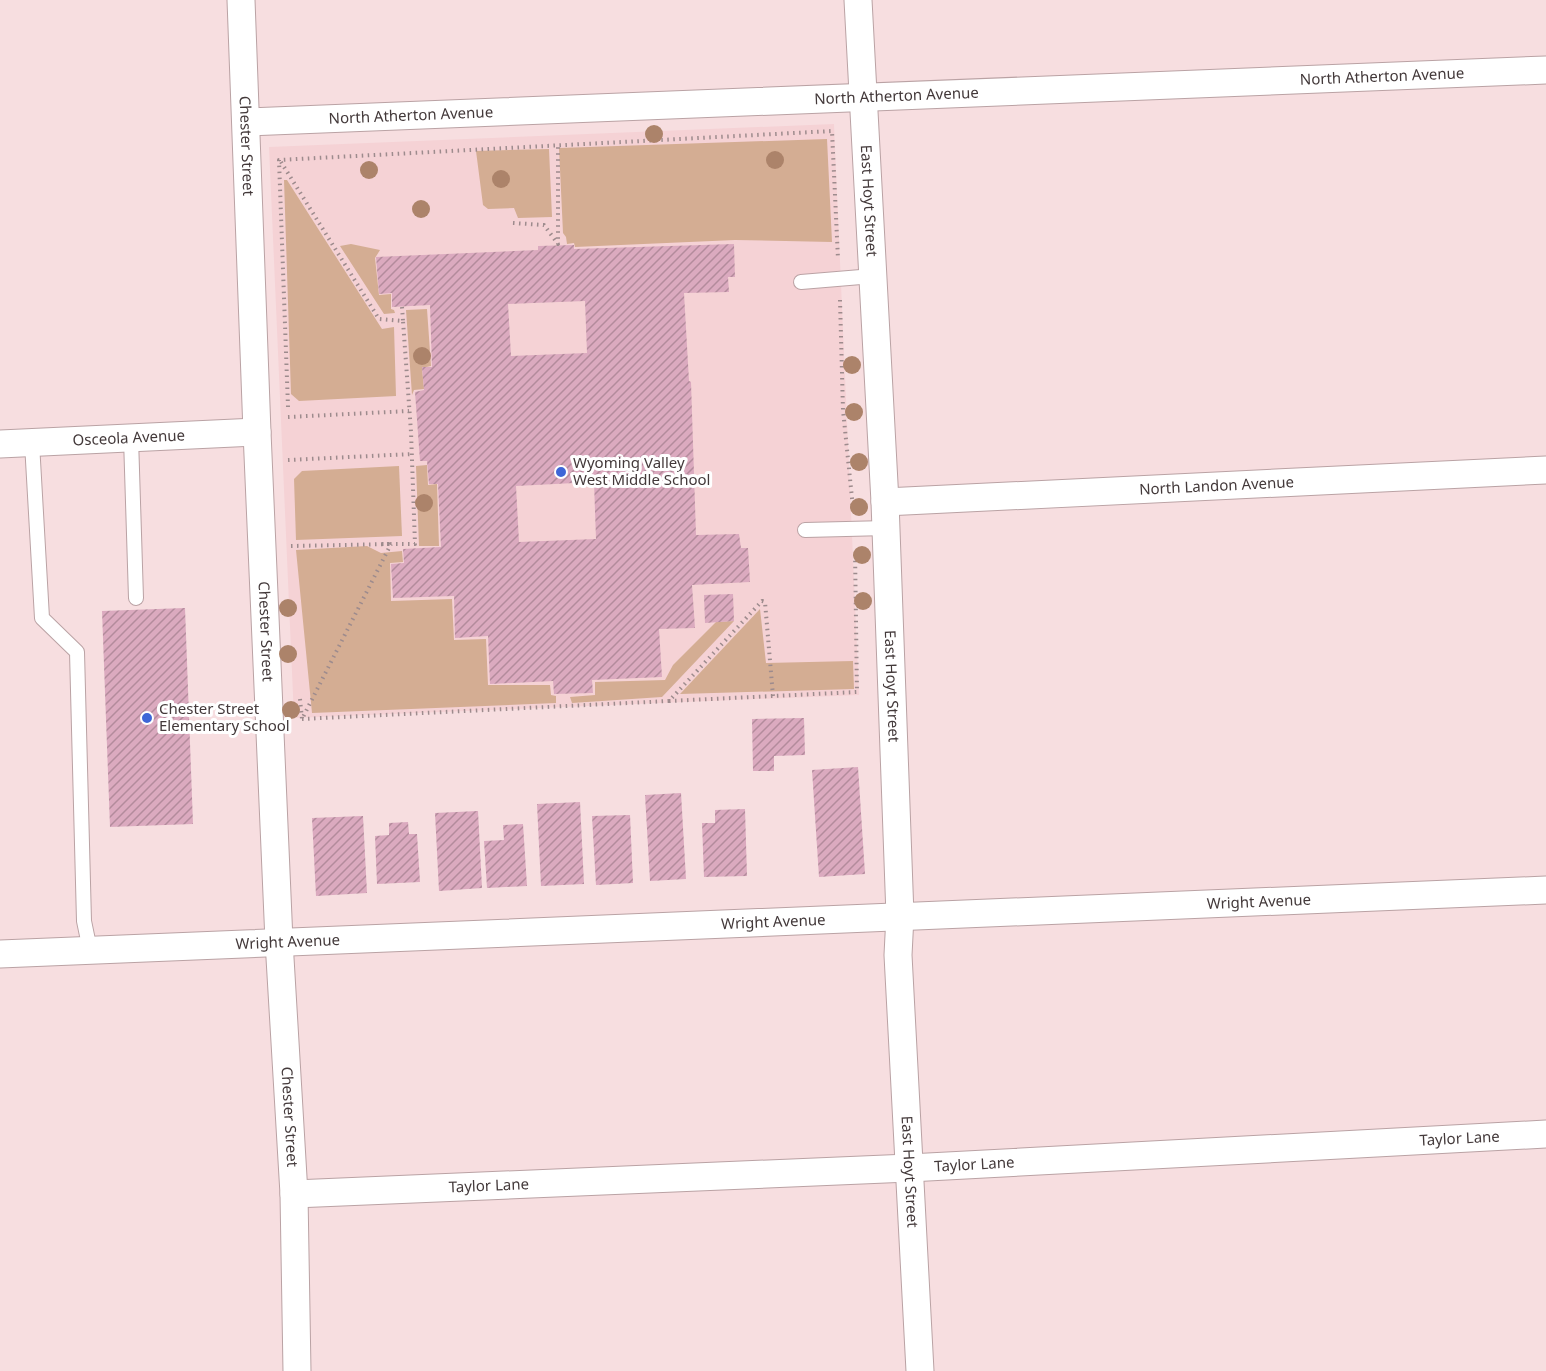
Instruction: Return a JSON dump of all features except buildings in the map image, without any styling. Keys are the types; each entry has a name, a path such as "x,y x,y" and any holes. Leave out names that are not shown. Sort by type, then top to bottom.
{"street":[{"name":"Chester Street","path":"241,0 279,941 294,1194 297,1371"},
{"name":"East Hoyt Street","path":"858,0 885,502 900,916 898,955 920,1371"},
{"name":"North Atherton Avenue","path":"247,122 1546,70"},
{"name":"Osceola Avenue","path":"0,444 257,432"},
{"name":"North Landon Avenue","path":"885,502 1546,470"},
{"name":"Wright Avenue","path":"0,954 1546,890"},
{"name":"Taylor Lane","path":"294,1194 909,1168 1546,1134"}],"lane":[{"path":"801,282 873,276"},
{"path":"131,438 136,598"},
{"path":"32,443 42,618 77,652 84,921 90,950"},
{"path":"805,530 886,528"}],"path":[{"path":"279,160 832,131 843,410 855,529 857,692 302,719"},
{"path":"513,223 544,225 558,244 558,145"},
{"path":"279,160 379,319 403,321"},
{"path":"279,160 288,428"},
{"path":"288,554 288,546 415,544 412,454 402,307"},
{"path":"288,417 409,411"},
{"path":"288,449 288,471"},
{"path":"288,460 412,454"},
{"path":"382,544 402,544"},
{"path":"302,719 391,544"},
{"path":"669,701 762,601 765,602 773,696"},
{"path":"300,697 302,719"}],"shaded area":[{"path":"834,124 859,695 294,718 269,147"},
{"path":"827,139 832,242 735,240 575,247 574,243 567,244 563,233 559,148"},
{"path":"549,149 552,217 518,218 514,208 488,209 483,205 476,151"},
{"path":"284,180 287,180 382,329 394,327 396,396 299,401 291,394"},
{"path":"351,244 380,250 375,258 379,295 391,294 391,309 395,313 384,314 340,246"},
{"path":"427,309 431,366 422,368 424,389 414,390 412,395 406,310"},
{"path":"427,465 428,485 437,484 439,546 419,546 416,466"},
{"path":"399,466 402,536 296,540 294,479 302,471"},
{"path":"367,546 381,553 402,551 403,562 390,563 391,601 452,599 454,640 486,639 488,685 550,685 551,695 556,696 556,703 312,713 296,550"},
{"path":"760,609 766,663 853,661 854,689 680,694"},
{"path":"734,621 662,697 572,703 570,697 595,695 595,682 665,680 673,665 716,622"}],"place":[{"name":"Wyoming Valley West Middle School","path":"561,472"},
{"name":"Chester Street Elementary School","path":"147,718"}]}
